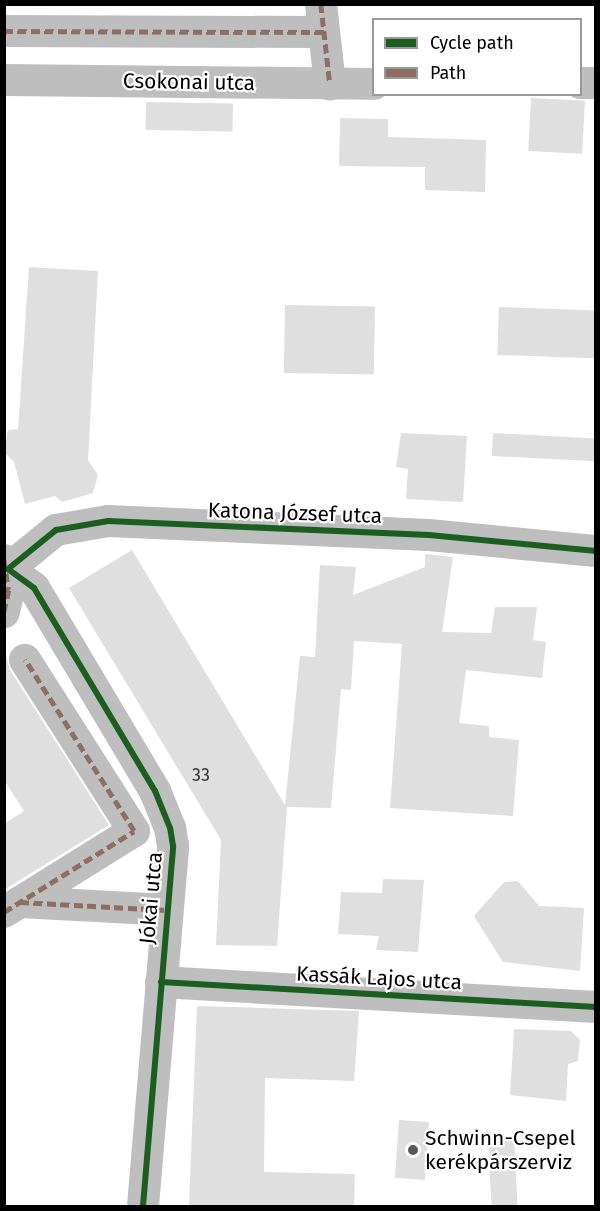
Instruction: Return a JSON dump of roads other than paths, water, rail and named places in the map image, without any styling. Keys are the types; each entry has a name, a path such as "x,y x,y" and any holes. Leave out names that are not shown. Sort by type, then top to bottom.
{"street":[{"path":"4,30 322,19 330,84"},
{"name":"Csokonai utca","path":"4,80 372,84"},
{"name":"Katona József utca","path":"6,564 56,531 108,521 429,535 596,551"},
{"path":"4,612 6,564"},
{"name":"Jókai utca","path":"6,564 34,588 166,812 173,846 143,1206"},
{"path":"12,907 134,831 26,660"},
{"path":"12,907 166,910"},
{"name":"Kassák Lajos utca","path":"161,982 596,1007"}],"place":[{"name":"Schwinn-Csepel kerékpárszerviz","path":"413,1150"}]}
